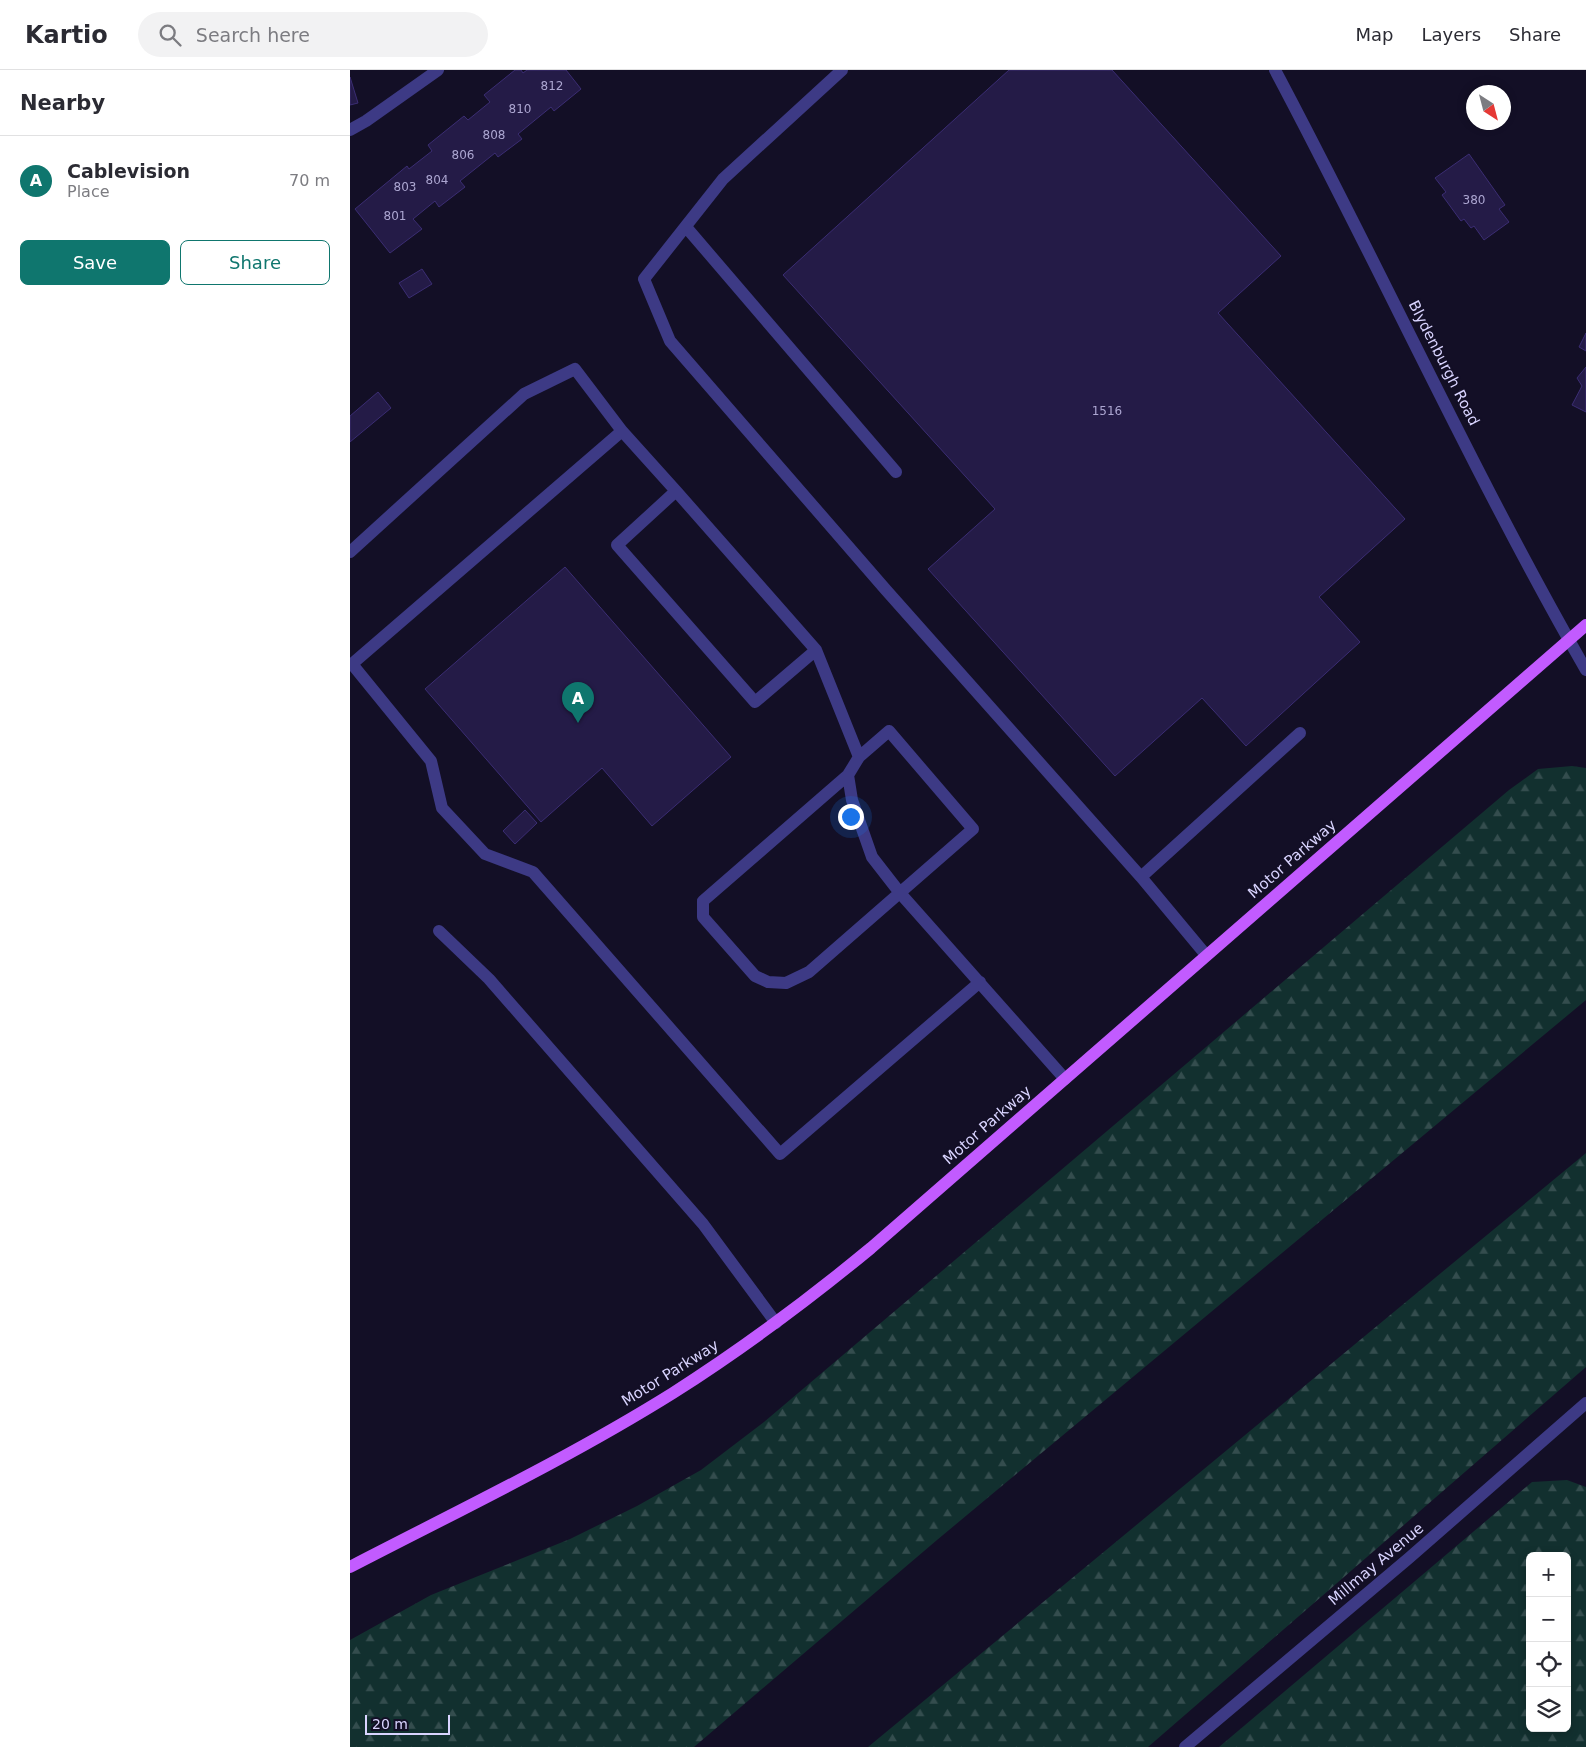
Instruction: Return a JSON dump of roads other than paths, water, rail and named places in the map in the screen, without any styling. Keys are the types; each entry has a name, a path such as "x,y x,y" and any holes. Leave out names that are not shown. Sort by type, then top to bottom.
{"main road":[{"name":"Motor Parkway","path":"350,1567 579,1448 672,1393 776,1323 871,1248 1586,626"}],"street":[{"path":"350,130 366,121 438,70"},
{"path":"842,70 724,179 644,279 670,341 886,590 1141,877 1206,955"},
{"name":"Blydenburgh Road","path":"1275,70 1409,330 1521,554 1586,670"},
{"path":"686,227 896,472"},
{"path":"350,552 524,394 574,369 622,431 816,650 859,757"},
{"path":"622,431 351,662 431,761 442,808 485,854 534,872 780,1154 980,982"},
{"path":"676,491 617,545 755,702 816,650"},
{"path":"889,731 973,829 809,972 786,983 768,982 755,976 703,917 703,902 848,774 859,757 889,731"},
{"path":"1141,877 1300,733"},
{"path":"848,774 852,800 872,856 900,893 1065,1079"},
{"path":"439,931 489,978 703,1224 776,1323"},
{"name":"Millmay Avenue","path":"1185,1747 1409,1558 1586,1403"}],"place":[{"name":"Cablevision","path":"578,723"}]}
